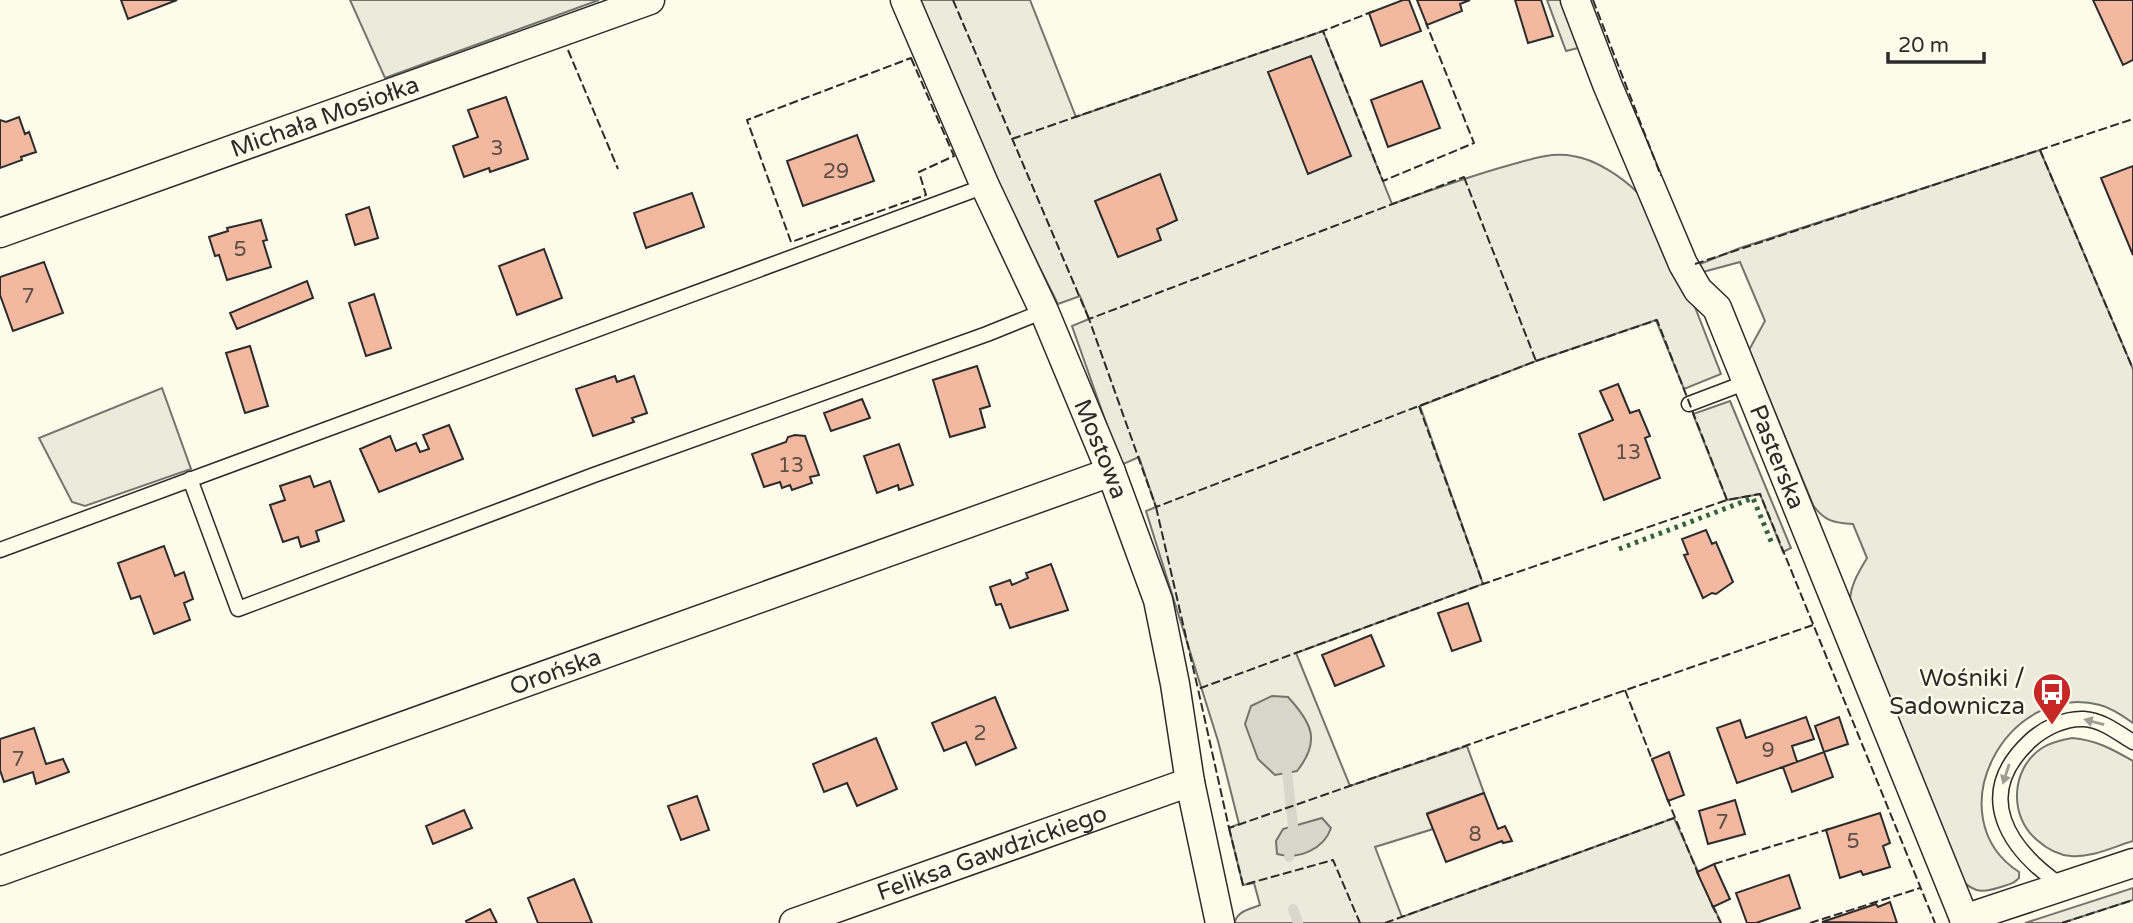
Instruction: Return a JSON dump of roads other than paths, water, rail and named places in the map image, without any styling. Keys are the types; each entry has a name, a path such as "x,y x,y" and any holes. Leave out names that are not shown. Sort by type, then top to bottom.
{"street":[{"name":"Michała Mosiołka","path":"0,233 650,0"},
{"name":"Mostowa","path":"905,0 985,186 1044,311 1111,472 1158,600 1175,684 1190,782 1220,923"},
{"name":"Pasterska","path":"1575,0 1607,84 1683,264 1698,290 1717,308 1965,921"},
{"name":"Orońska","path":"0,871 1111,472"},
{"name":"Feliksa Gawdzickiego","path":"794,923 1190,782"},
{"path":"1965,921 2133,863"}],"lane":[{"path":"0,550 985,186"},
{"path":"190,480 238,609 1044,311"},
{"path":"1689,404 1746,382"},
{"path":"2062,886 2038,869 2010,834 2001,800 2003,780 2009,764 2035,737 2066,721 2085,719 2103,724 2133,742"}],"waterway":[{"path":"1287,772 1293,826 1289,857"},
{"path":"1293,909 1298,923"}],"place":[{"name":"Wośniki / Sadownicza","path":"2052,726"}]}
